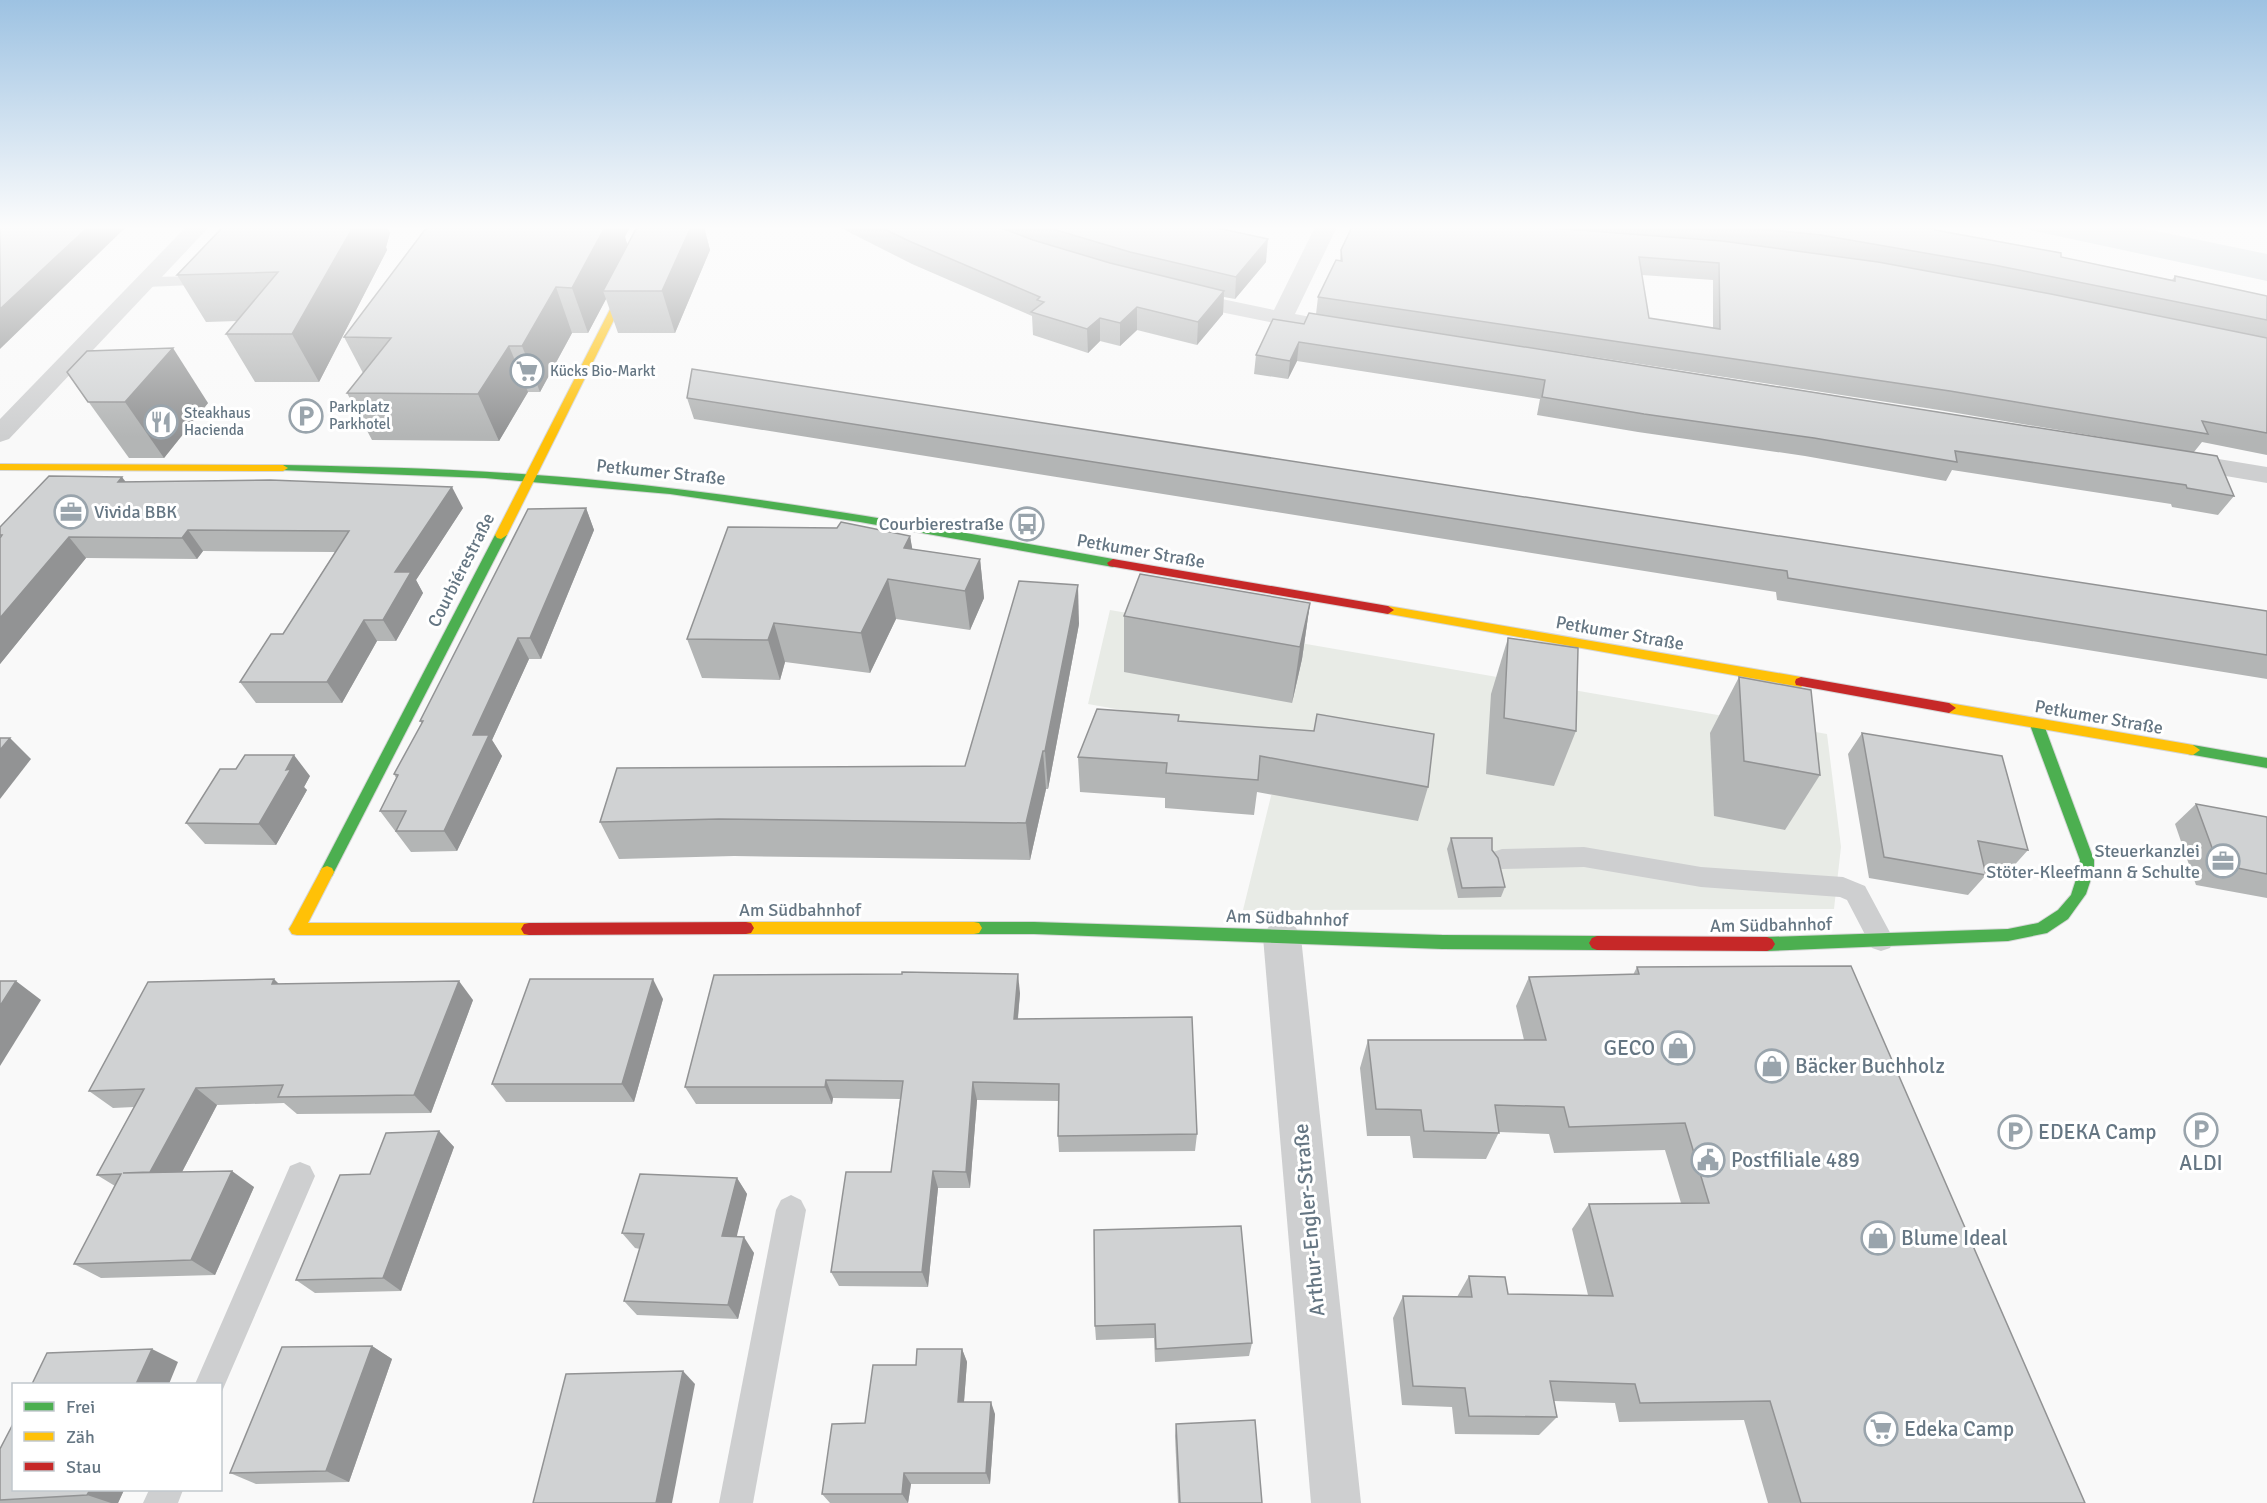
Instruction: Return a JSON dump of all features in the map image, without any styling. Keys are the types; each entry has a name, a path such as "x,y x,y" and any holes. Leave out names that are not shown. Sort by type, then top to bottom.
{"street":[{"path":"0,434 131,297"},
{"name":"Courbiérestraße","path":"297,929 531,477 621,297"},
{"path":"1181,297 1281,320 1372,334"},
{"path":"1281,320 1292,297"},
{"path":"2152,456 2267,476"},
{"name":"Petkumer Straße","path":"0,467 330,469 531,477 669,489 827,513 2037,725 2267,763"},
{"name":"Am Südbahnhof","path":"297,929 1034,928 1464,942 1761,944 2008,935 2046,926 2073,904 2085,886 2088,872 2087,860 2037,725"},
{"name":"Arthur-Engler-Straße","path":"1282,937 1336,1503"}],"lane":[{"path":"1502,859 1584,857 1701,877 1843,887 1856,893 1881,940"},
{"path":"211,1383 300,1176"},
{"path":"736,1503 791,1210"}],"shaded area":[{"path":"1110,610 1827,734 1841,847 1834,909 1243,910 1285,739 1088,704"}],"building":[{"path":"0,297 13,297 0,309"},
{"path":"257,297 313,297 292,334 226,334"},
{"path":"374,297 550,297 522,346 509,346 478,394 347,393 391,338 344,337"},
{"path":"1040,297 1219,297 1198,322 1137,307 1120,323 1100,318 1087,329 1031,312 1044,302 1037,300"},
{"path":"1319,297 1646,297 1649,318 1720,329 1720,297 2066,297 2267,338 2267,433 2202,421 2208,434 1950,391"},
{"path":"2154,297 2267,297 2267,320"},
{"path":"1309,313 2217,456 2234,496 2187,488 2186,485 1955,451 1957,462 1814,438 1644,414 1542,397 1545,380 1299,342 1290,361 1256,355 1273,319 1304,324"},
{"path":"173,348 125,402 88,402 67,372 87,351"},
{"path":"692,369 2267,611 2267,655 1788,578 1787,571 687,398"},
{"path":"49,476 122,477 118,482 270,480 452,487 395,572 411,572 383,620 364,620 327,682 240,682 271,634 283,634 349,531 188,530 182,538 69,537 0,618 0,538 2,535 0,535 0,527"},
{"path":"586,508 530,638 518,638 473,735 489,735 444,831 396,831 406,811 380,811 398,775 394,774 423,721 420,721 528,509"},
{"path":"841,522 910,536 904,548 980,559 965,591 888,579 861,633 774,623 768,640 687,639 728,527 837,528"},
{"path":"1140,574 1310,603 1300,647 1124,616"},
{"path":"1019,581 1078,585 1045,751 1043,751 1026,823 719,819 600,822 617,768 965,766"},
{"path":"1508,638 1578,648 1576,731 1504,718"},
{"path":"1739,677 1811,690 1820,775 1744,761"},
{"path":"1097,709 1179,715 1178,721 1314,731 1317,714 1434,734 1428,787 1260,756 1258,780 1166,773 1167,763 1078,757"},
{"path":"1862,733 2002,756 2028,850 1978,841 1986,875 1884,857"},
{"path":"0,738 10,738 0,750"},
{"path":"245,755 294,755 286,770 291,769 259,824 186,823 220,769 236,769"},
{"path":"2196,804 2267,817 2267,874 2218,864"},
{"path":"1451,838 1492,838 1492,850 1498,858 1505,887 1462,888"},
{"path":"1851,966 2085,1503 1801,1503 1770,1401 1640,1403 1635,1384 1550,1381 1557,1417 1469,1416 1465,1388 1413,1386 1403,1296 1472,1297 1469,1276 1505,1277 1508,1294 1613,1296 1589,1204 1709,1203 1685,1123 1569,1127 1564,1107 1495,1105 1499,1133 1424,1131 1421,1110 1376,1109 1368,1040 1546,1040 1529,977 1639,974 1637,967"},
{"path":"902,972 1018,974 1014,1019 1192,1017 1197,1134 1058,1136 1059,1084 973,1082 966,1172 933,1171 922,1272 831,1272 846,1172 891,1172 903,1081 826,1080 825,1087 685,1087 714,975 902,974"},
{"path":"274,979 272,984 459,981 414,1095 278,1097 283,1085 196,1088 150,1172 123,1173 232,1171 191,1260 74,1264 121,1174 97,1175 144,1089 89,1091 148,982"},
{"path":"530,979 653,979 622,1084 492,1084"},
{"path":"0,981 16,981 0,1006"},
{"path":"439,1131 383,1278 296,1280 340,1175 370,1174 386,1133"},
{"path":"640,1174 737,1178 722,1236 744,1237 728,1305 624,1301 644,1234 622,1233"},
{"path":"1241,1226 1252,1343 1156,1349 1155,1324 1095,1326 1094,1230"},
{"path":"372,1346 326,1471 230,1473 282,1347"},
{"path":"152,1349 136,1383 32,1383 47,1353"},
{"path":"917,1349 962,1349 958,1402 991,1402 986,1473 904,1473 902,1494 822,1494 832,1424 865,1423 873,1365 916,1365"},
{"path":"683,1371 656,1503 533,1503 566,1374"},
{"path":"1255,1420 1262,1503 1180,1503 1176,1424"},
{"path":"12,1426 12,1491 89,1491 87,1495 0,1500 0,1449"}],"traffic: fast":[{"path":"283,468 485,475 566,480 670,491 860,519 1113,563"},
{"path":"327,872 501,535"},
{"path":"1767,944 2008,935 2041,928 2063,915 2081,890 2087,860 2037,725"},
{"path":"2193,750 2267,763"},
{"path":"974,928 1442,942 1597,943"}],"traffic: slow":[{"path":"501,535 621,297"},
{"path":"0,467 283,468"},
{"path":"1388,610 1801,682"},
{"path":"1949,708 2193,750"},
{"path":"327,872 297,929 529,929"},
{"path":"746,928 974,928"}],"traffic: jam":[{"path":"1113,563 1388,610"},
{"path":"1801,682 1949,708"},
{"path":"529,929 746,928"},
{"path":"1597,943 1767,944"}],"place":[{"name":"Kücks Bio-Markt","path":"527,371"},
{"name":"Parkplatz Parkhotel","path":"306,416"},
{"name":"Steakhaus Hacienda","path":"161,422"},
{"name":"Vivida BBK","path":"71,512"},
{"name":"Courbierestraße","path":"1027,524"},
{"name":"Steuerkanzlei Stöter-Kleefmann & Schulte","path":"2223,861"},
{"name":"GECO","path":"1678,1048"},
{"name":"Bäcker Buchholz","path":"1772,1066"},
{"name":"ALDI","path":"2201,1130"},
{"name":"EDEKA Camp","path":"2015,1132"},
{"name":"Postfiliale 489","path":"1708,1160"},
{"name":"Blume Ideal","path":"1878,1238"},
{"name":"Edeka Camp","path":"1881,1429"}]}
